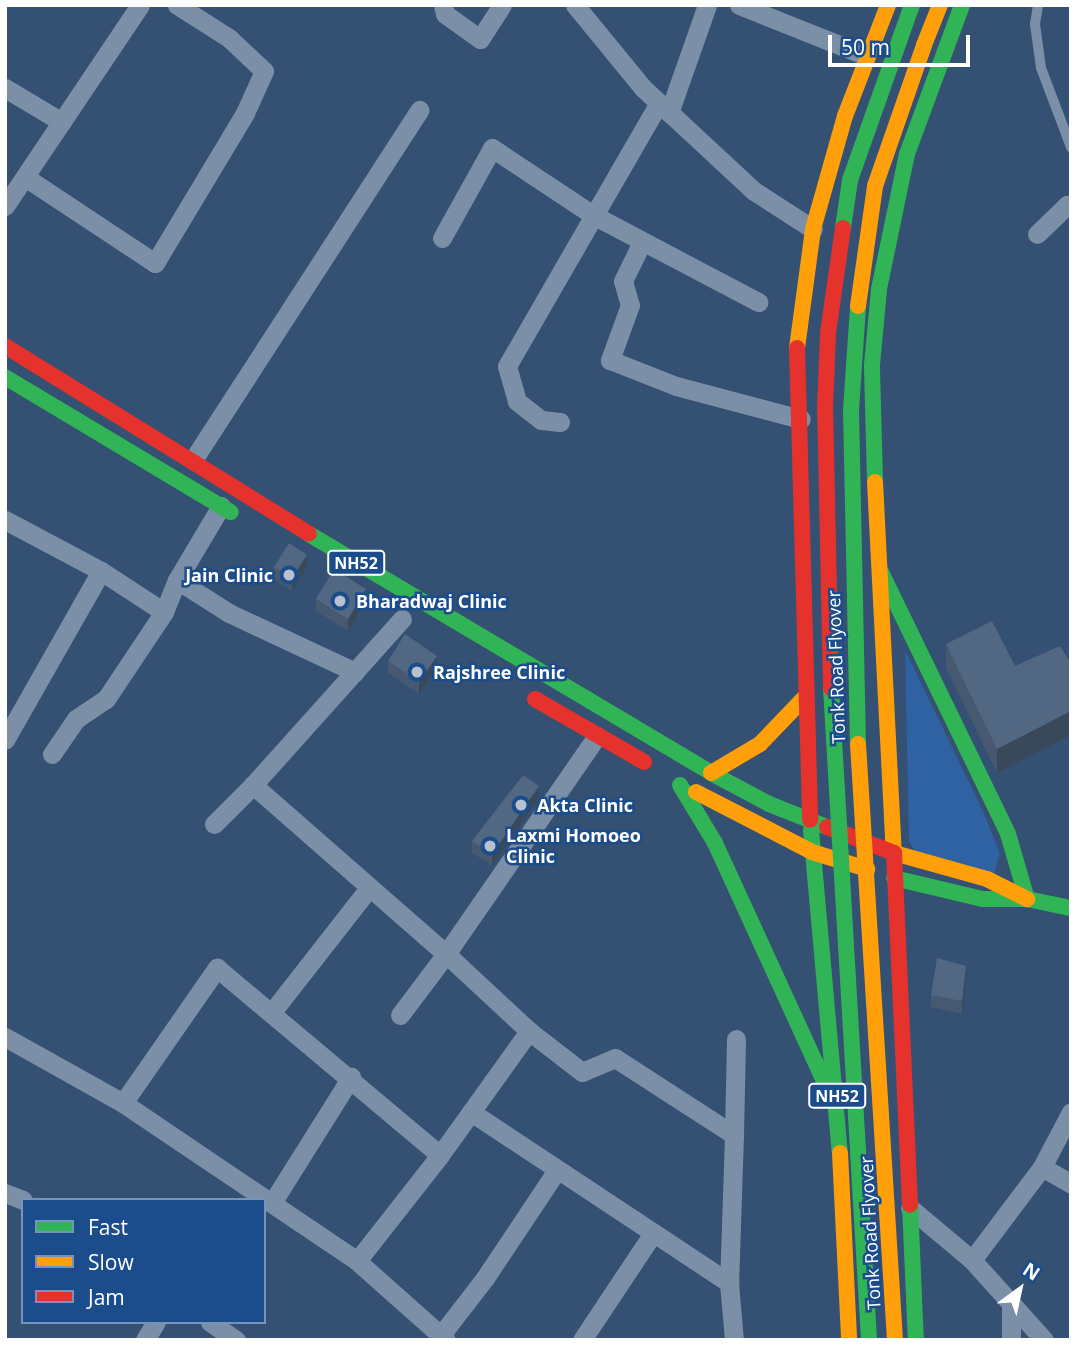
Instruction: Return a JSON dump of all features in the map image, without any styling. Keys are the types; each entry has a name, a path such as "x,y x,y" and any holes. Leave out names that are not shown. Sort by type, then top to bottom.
{"main road":[{"path":"810,820 797,337 813,229 845,116 888,5"},
{"name":"Tonk Road Flyover","path":"869,1340 833,760 826,396 828,333 850,180 912,5"},
{"name":"Tonk Road Flyover","path":"895,1340 858,759 851,410 853,336 875,186 940,5"},
{"path":"916,1340 907,1205 894,853 877,567 872,365 879,289 907,154 962,5"},
{"name":"NH52","path":"5,346 463,629 711,773 810,820 894,853"},
{"path":"8,384 243,519"},
{"path":"877,567 895,595 1008,834 1027,899"},
{"path":"517,688 667,776 812,852 894,878 983,900 1027,899 1071,908"},
{"path":"711,773 760,744 806,696"},
{"path":"667,776 716,843 838,1112"},
{"name":"NH52","path":"810,820 838,1112 849,1340"},
{"path":"894,853 987,879 1027,899"}],"street":[{"path":"5,206 139,5"},
{"path":"25,177 155,263 238,124 264,71 229,38 177,5"},
{"path":"443,5 445,13 480,39 502,5"},
{"path":"575,5 664,108 754,191 813,229"},
{"path":"560,422 541,420 517,401 507,366 566,262 588,233 593,215 664,108 707,5"},
{"path":"739,5 862,54"},
{"path":"5,88 62,122"},
{"path":"193,460 419,110"},
{"path":"442,239 492,148 593,215 758,302"},
{"path":"1037,234 1067,205 1071,207"},
{"path":"642,242 623,281 630,305 610,360 676,387 801,419"},
{"path":"52,754 76,719 106,699 164,612 177,580 221,506"},
{"path":"5,520 102,571 164,612"},
{"path":"5,740 102,571"},
{"path":"177,580 229,614 273,630 355,672"},
{"path":"214,824 253,785 402,619"},
{"path":"400,1015 446,954 597,736"},
{"path":"253,785 446,954 529,1031 582,1072 615,1058 734,1135"},
{"path":"272,1012 369,888"},
{"path":"123,1103 217,968 351,1077 440,1155"},
{"path":"357,1261 440,1155 529,1031"},
{"path":"5,1037 123,1103 265,1198"},
{"path":"734,1340 729,1283 736,1038"},
{"path":"272,1203 351,1077"},
{"path":"471,1112 729,1283"},
{"path":"972,1261 1042,1167 1071,1112"},
{"path":"1042,1167 1071,1184"},
{"path":"266,1199 357,1261 443,1337 557,1170"},
{"path":"845,1246 907,1205 972,1261 1044,1340"},
{"path":"583,1340 653,1233"},
{"path":"1011,1304 1011,1340"},
{"path":"145,1340 155,1324"},
{"path":"213,1324 236,1340"}],"lane":[{"path":"1038,5 1035,24 1041,68 1071,147"}],"shaded area":[{"path":"905,650 983,811 1000,853 994,874 916,853 909,841"}],"building":[{"path":"289,543 307,555 292,578 274,567"},
{"path":"334,569 366,589 348,619 316,599"},
{"path":"992,621 1015,666 1060,646 1071,664 1071,711 997,749 946,644"},
{"path":"405,634 437,656 419,682 388,661"},
{"path":"523,775 539,786 492,854 472,841"},
{"path":"937,958 966,966 962,1001 931,995"}],"traffic: fast":[{"path":"843,228 850,180 912,5"},
{"path":"875,482 872,365 879,289 907,154 962,5"},
{"path":"858,306 851,410 858,744"},
{"path":"5,377 231,512"},
{"path":"309,534 711,773 769,804 827,827"},
{"path":"880,570 1008,834 1027,899"},
{"path":"831,688 869,1340"},
{"path":"680,785 715,843 828,1090"},
{"path":"811,830 840,1153"},
{"path":"894,878 983,899 1027,899 1071,908"},
{"path":"910,1205 916,1340"}],"traffic: slow":[{"path":"797,348 813,229 845,116 888,5"},
{"path":"924,45 940,5"},
{"path":"858,306 875,186 924,45"},
{"path":"875,482 894,853 987,879 1027,899"},
{"path":"711,773 760,744 806,696"},
{"path":"858,744 895,1340"},
{"path":"696,792 812,852 867,869"},
{"path":"840,1153 849,1340"}],"traffic: jam":[{"path":"831,688 825,409 828,333 843,228"},
{"path":"5,346 309,534"},
{"path":"797,348 810,820"},
{"path":"535,699 644,762"},
{"path":"827,827 894,853 910,1205"}],"place":[{"name":"Jain Clinic","path":"289,575"},
{"name":"Bharadwaj Clinic","path":"340,601"},
{"name":"Rajshree Clinic","path":"417,672"},
{"name":"Akta Clinic","path":"521,805"},
{"name":"Laxmi Homoeo Clinic","path":"490,846"}]}
